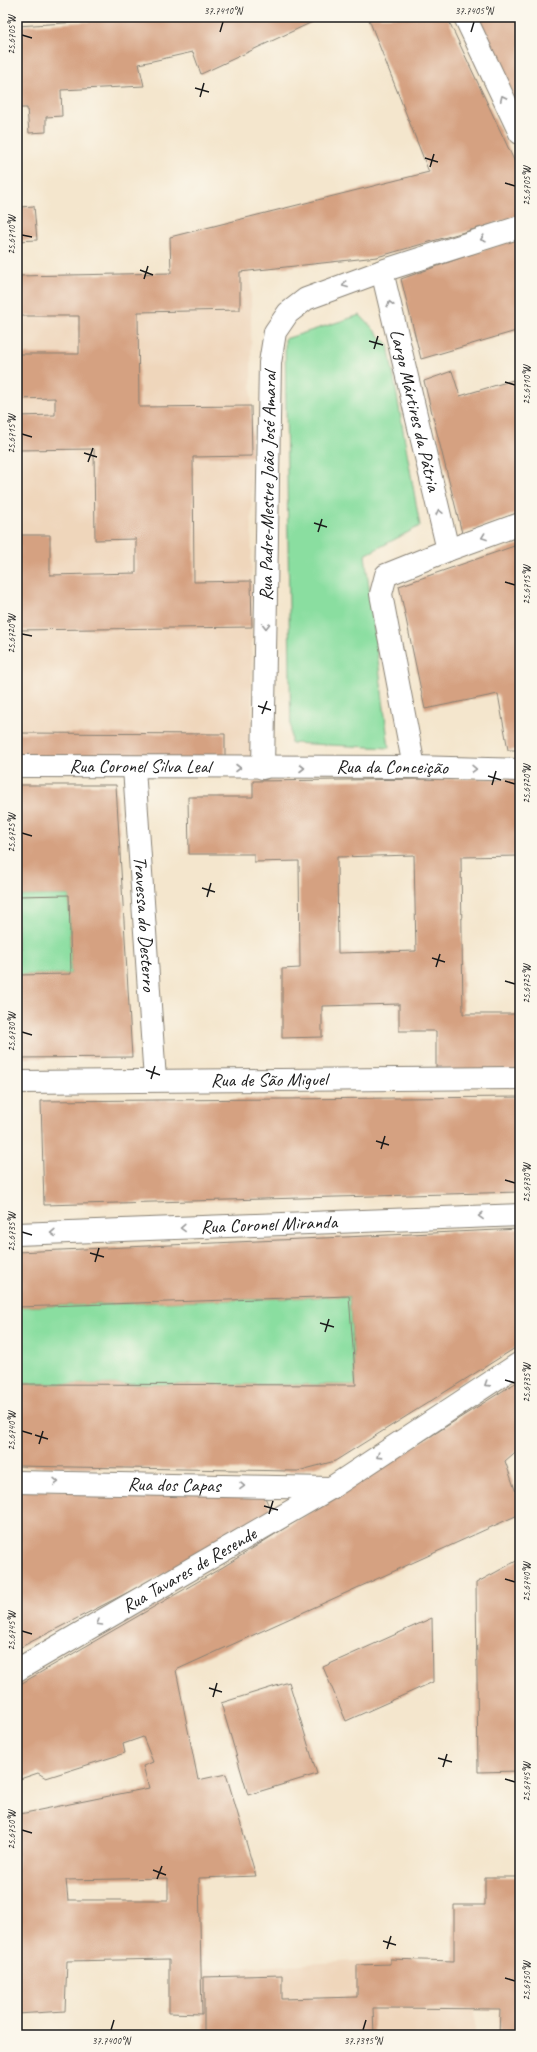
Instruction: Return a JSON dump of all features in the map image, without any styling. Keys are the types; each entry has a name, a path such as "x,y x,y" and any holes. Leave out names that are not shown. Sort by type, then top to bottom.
{"street":[{"path":"465,17 520,133"},
{"name":"Rua Padre-Mestre João José Amaral","path":"263,768 270,363 275,332 288,313 306,299 382,271 520,227"},
{"name":"Largo Mártires da Pátria","path":"382,271 448,550"},
{"path":"414,768 380,594 386,575 448,550 520,524"},
{"name":"Rua Coronel Silva Leal","path":"17,766 263,768"},
{"name":"Travessa do Desterro","path":"134,768 155,1080"},
{"name":"Rua da Conceição","path":"263,768 520,770"},
{"name":"Rua de São Miguel","path":"17,1082 520,1078"},
{"name":"Rua Coronel Miranda","path":"17,1234 520,1215"},
{"name":"Rua Tavares de Resende","path":"17,1670 331,1488 520,1362"},
{"name":"Rua dos Capas","path":"17,1482 331,1488"}],"shaded area":[{"path":"251,272 252,759 17,758 17,276"},
{"path":"390,1959 520,1963 500,2009 475,2010 475,2035 201,2035 200,1970"}],"green space":[{"path":"360,315 388,345 420,526 365,555 389,748 291,743 285,339"},
{"path":"69,895 71,974 17,975 17,896"},
{"path":"349,1296 356,1385 17,1384 17,1307"}],"building":[{"path":"138,17 323,17 201,74 193,52 139,64 144,86 61,90 62,116 46,117 46,132 29,133 27,108 17,108 17,26 130,19"},
{"path":"368,17 447,17 520,173 520,216 377,257 240,272 240,310 138,312 139,407 251,406 252,456 193,457 194,582 251,581 252,627 17,630 17,535 50,535 50,575 136,573 136,539 95,540 94,449 17,450 17,416 55,415 55,398 17,399 17,354 79,354 79,316 17,316 17,276 171,273 170,237 429,172"},
{"path":"474,17 520,17 520,111"},
{"path":"17,193 19,207 34,206 37,240 17,241"},
{"path":"520,237 520,337 516,331 421,359 401,279"},
{"path":"452,371 460,396 520,378 520,512 462,533 424,381"},
{"path":"520,544 520,750 508,750 498,694 425,709 399,586"},
{"path":"17,733 225,734 225,759 17,758"},
{"path":"520,778 520,856 461,857 463,1014 520,1014 520,1073 436,1073 436,1031 399,1031 399,1004 322,1006 322,1037 282,1038 282,969 300,968 299,861 254,862 254,854 189,854 188,797 253,797 253,781","holes":["414,855 416,951 338,953 337,857"]},
{"path":"17,785 116,785 132,1057 17,1058 17,975 71,974 69,895 17,896"},
{"path":"520,1097 520,1192 44,1205 41,1101"},
{"path":"520,1229 520,1345 335,1461 298,1471 17,1466 17,1384 356,1385 349,1296 17,1307 17,1252"},
{"path":"520,1380 520,1448 505,1461 520,1504 520,1514 176,1670 198,1780 226,1774 256,1876 199,1878 202,2014 169,2013 169,1959 67,1961 65,2011 17,2014 17,1806 20,1814 149,1788 143,1766 153,1762 143,1737 123,1744 125,1753 46,1778 38,1773 17,1780 17,1686 223,1567","holes":["168,1878 168,1900 68,1900 66,1880"]},
{"path":"17,1490 262,1490 272,1514 246,1532 17,1649"},
{"path":"520,1559 520,1771 478,1772 476,1583"},
{"path":"432,1618 433,1682 346,1721 323,1667"},
{"path":"289,1682 317,1774 248,1795 221,1703"},
{"path":"485,1877 520,1877 520,2035 499,2035 500,2009 373,2008 374,2035 204,2035 204,1977 282,1975 282,1999 357,1997 357,1965 390,1964 390,1959 454,1961 454,1905 485,1905"}]}
